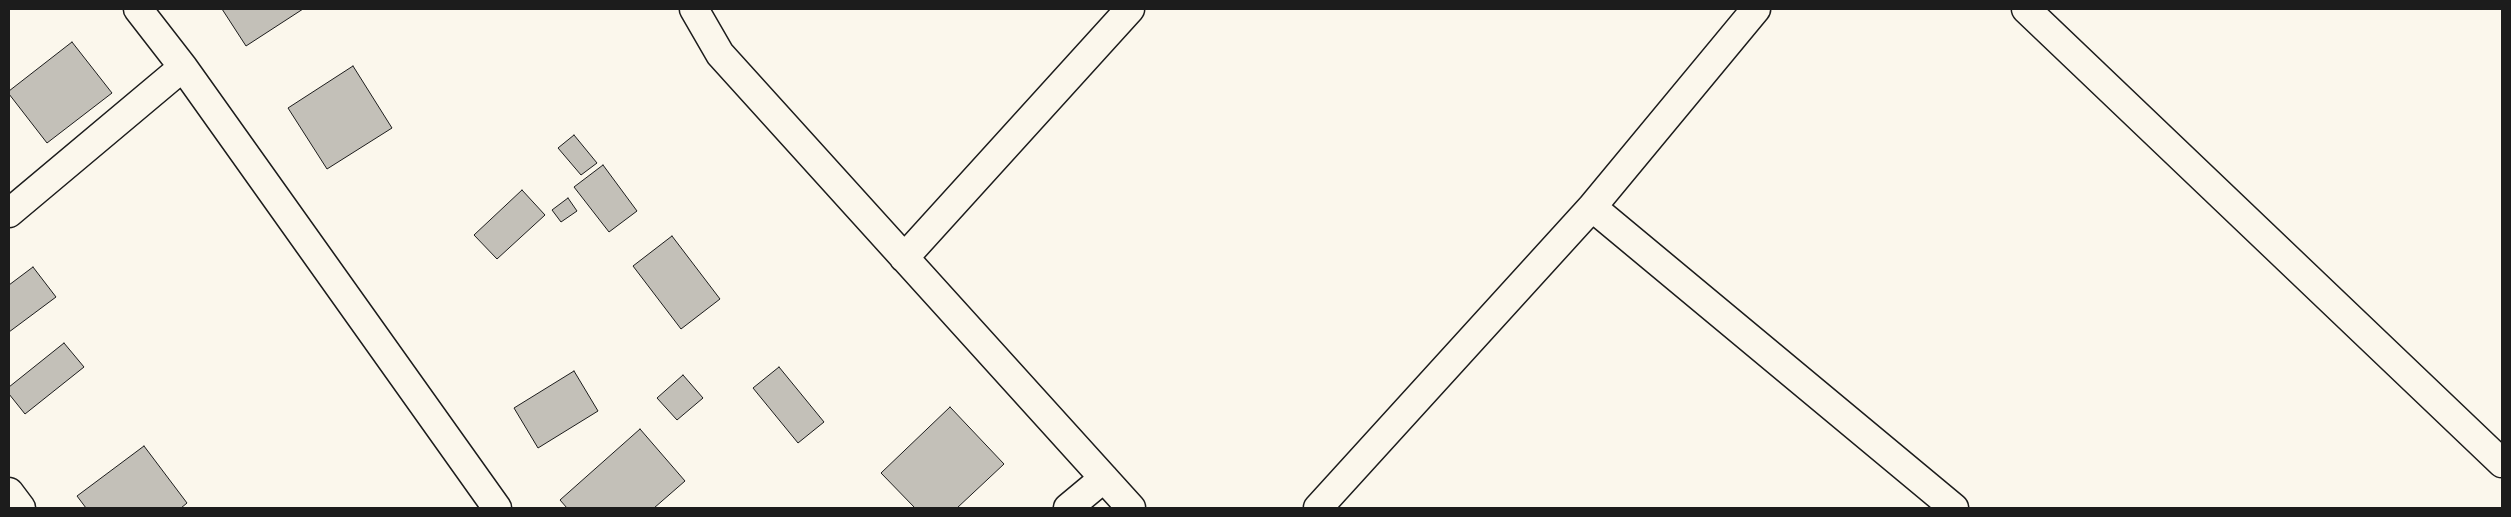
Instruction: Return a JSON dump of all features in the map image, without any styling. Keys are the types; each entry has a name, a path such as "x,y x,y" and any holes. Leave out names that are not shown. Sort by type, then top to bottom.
{"street":[{"path":"138,9 182,67 497,508"},
{"path":"694,9 720,54 1131,508"},
{"path":"904,258 1130,9"},
{"path":"1318,508 1592,207 1756,9"},
{"path":"2026,9 2502,463"},
{"path":"9,212 182,67"},
{"path":"1592,207 1954,508"},
{"path":"1068,508 1104,478"},
{"path":"9,492 20,508"}],"building":[{"path":"222,9 303,9 246,46"},
{"path":"72,42 112,93 47,143 9,94 9,91"},
{"path":"353,66 392,128 327,169 288,108"},
{"path":"574,135 597,163 581,175 558,148"},
{"path":"603,165 637,211 609,232 574,187"},
{"path":"522,190 545,215 497,259 474,235"},
{"path":"568,198 577,211 561,222 552,210"},
{"path":"672,236 720,299 681,329 633,266"},
{"path":"33,267 56,297 9,332 9,285"},
{"path":"64,343 84,367 25,414 9,394 9,387"},
{"path":"779,367 824,422 798,443 753,388"},
{"path":"574,371 598,411 538,448 514,408"},
{"path":"683,375 703,398 677,420 657,398"},
{"path":"950,407 1004,464 957,508 915,508 881,473"},
{"path":"640,429 685,481 654,508 567,508 560,500"},
{"path":"144,446 187,503 181,508 86,508 77,496"}]}
